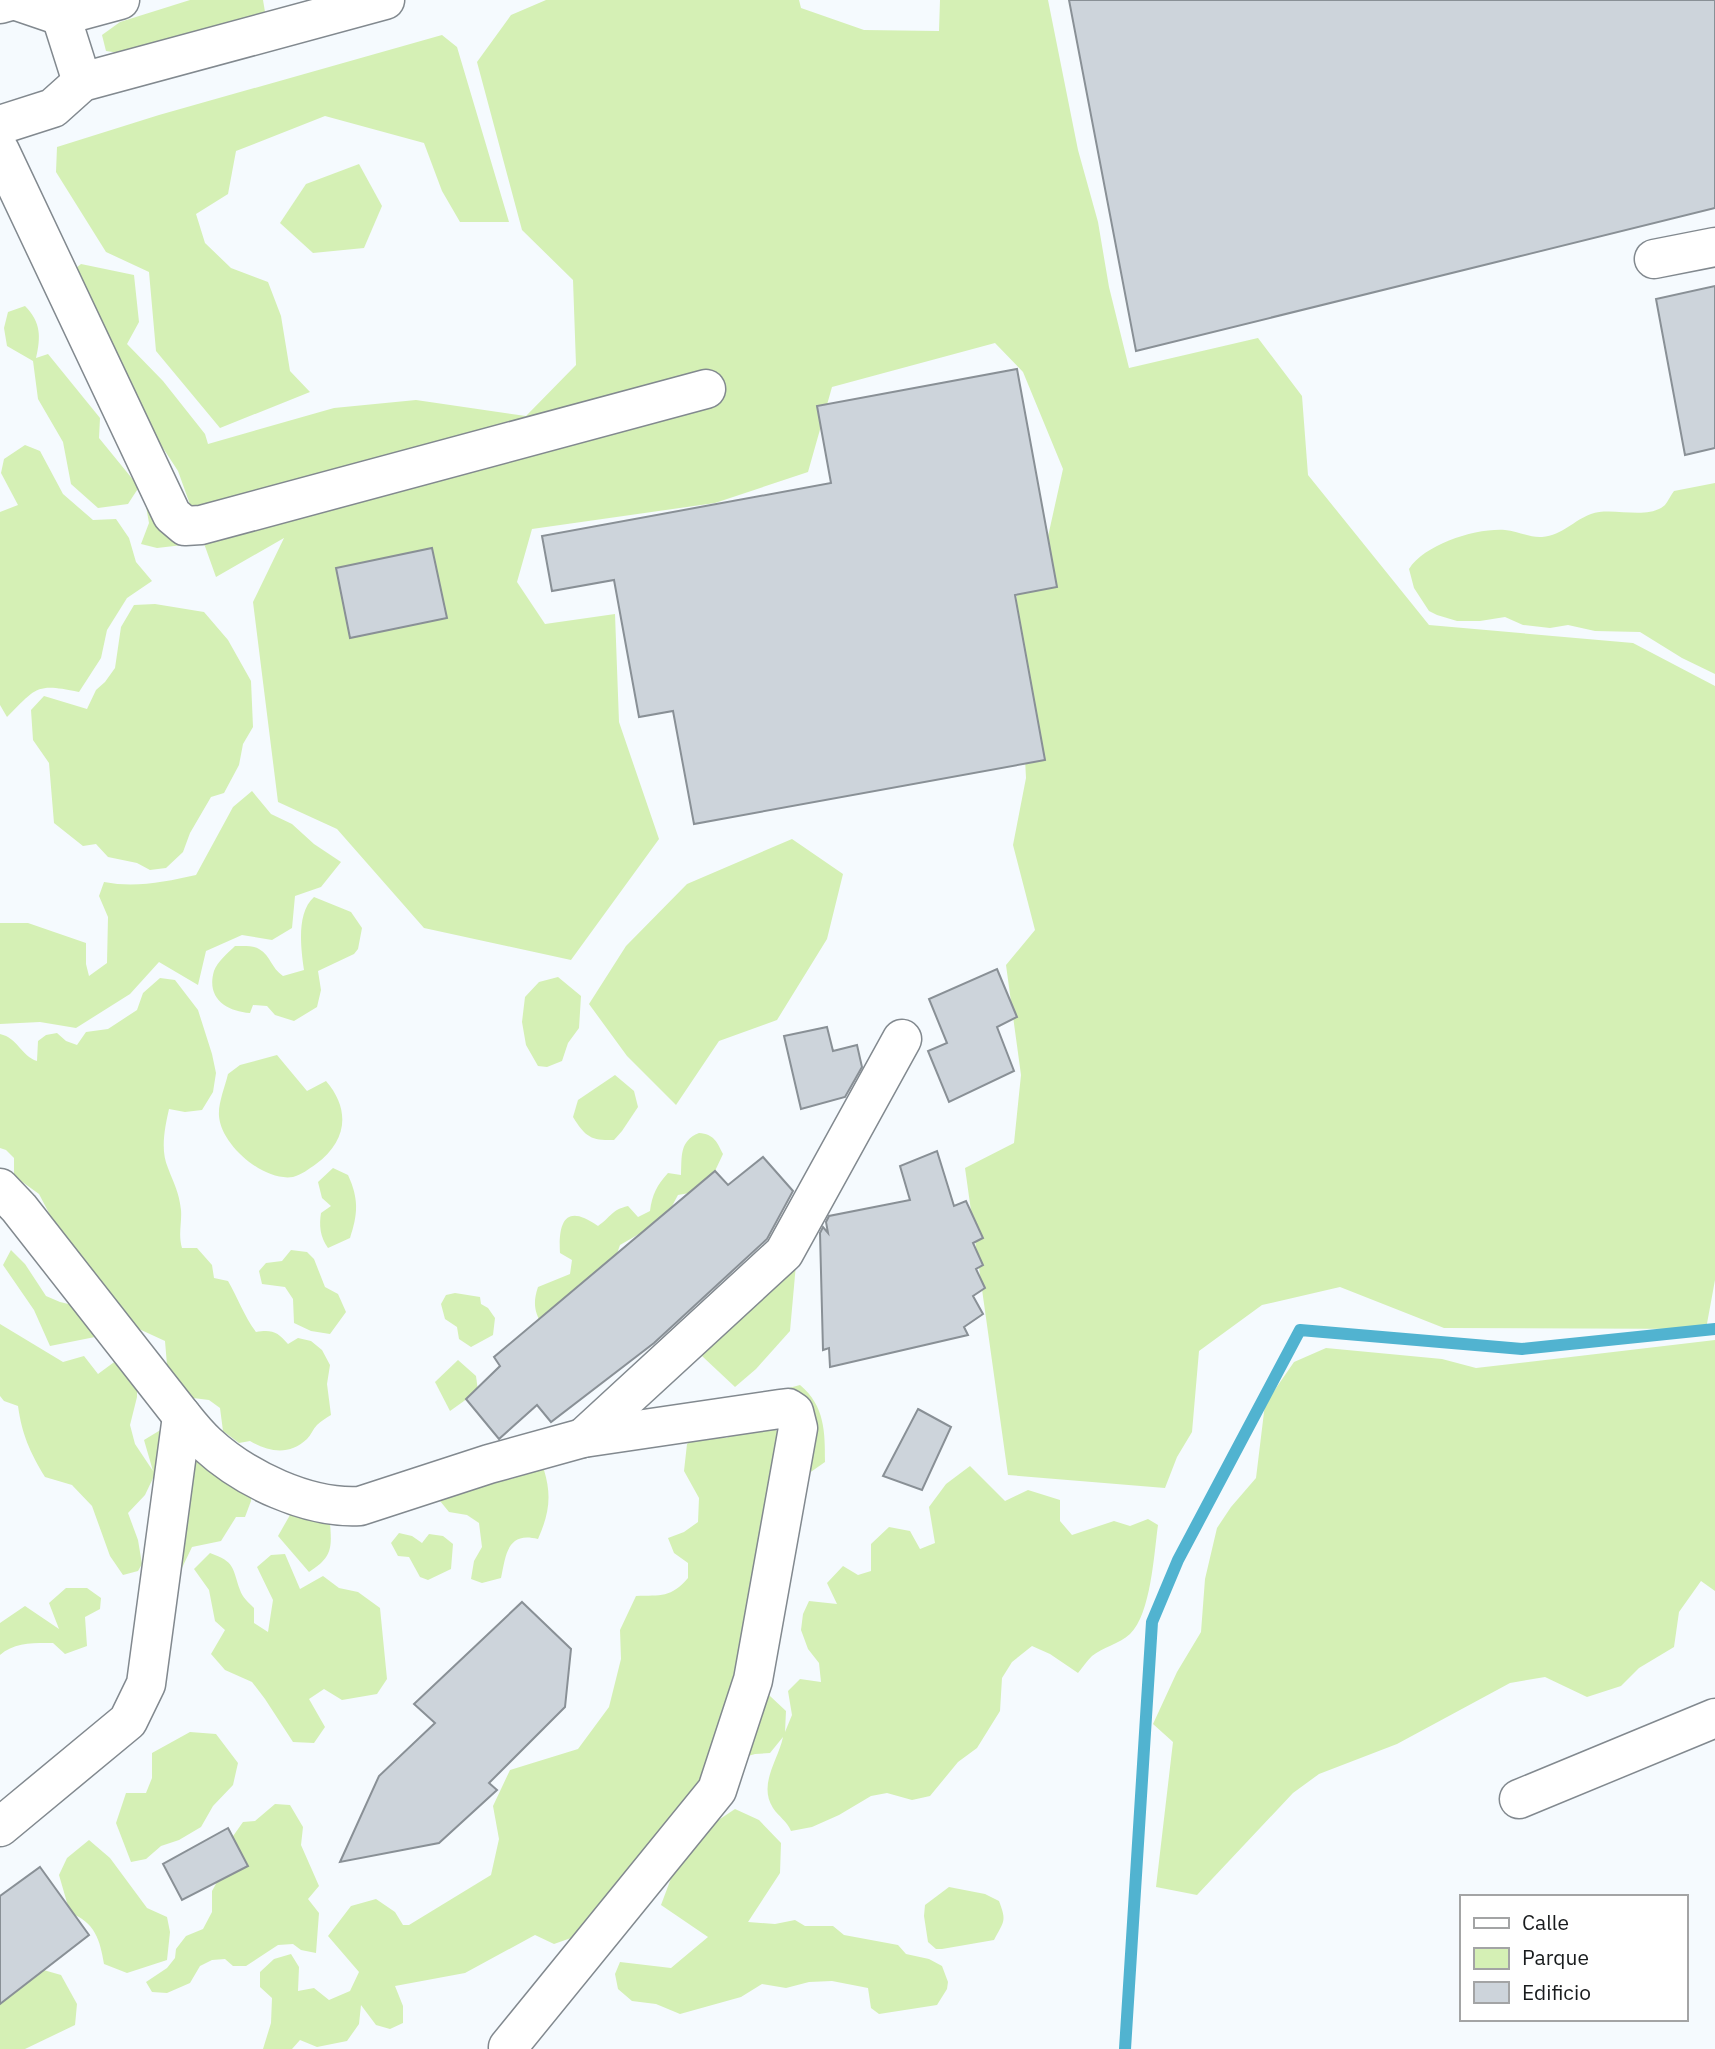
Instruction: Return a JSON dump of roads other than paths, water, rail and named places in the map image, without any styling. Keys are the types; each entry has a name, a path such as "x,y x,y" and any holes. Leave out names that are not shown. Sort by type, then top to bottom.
{"street":[{"path":"0,4 14,0 61,16 120,0"},
{"path":"0,125 53,108 82,82 385,0"},
{"path":"61,16 82,82"},
{"path":"0,151 172,515 185,526 201,525 706,389"},
{"path":"1654,260 1715,247"},
{"path":"583,1438 784,1253 902,1039"},
{"path":"0,1188 19,1208 182,1416 214,1450 273,1488 340,1507 360,1506 489,1464 583,1438 788,1408 794,1412 798,1419 798,1428 753,1680 717,1790 508,2047"},
{"path":"0,1827 128,1721 146,1684 182,1416"},
{"path":"1518,1799 1715,1717"}],"waterway":[{"path":"1125,2049 1152,1622 1178,1560 1300,1330 1522,1349 1715,1329"}]}
